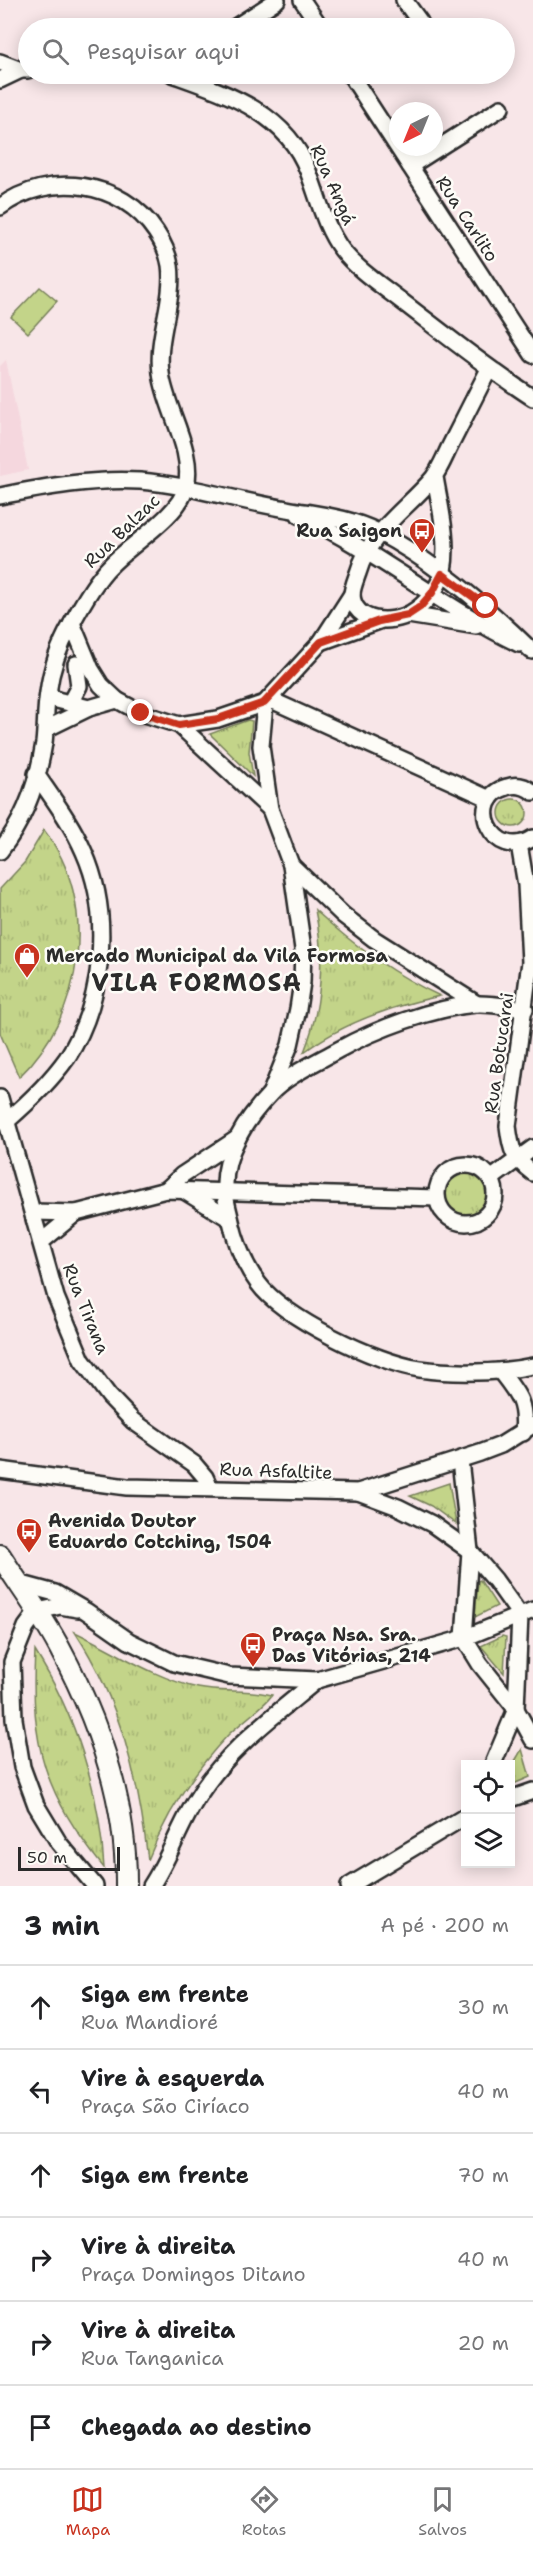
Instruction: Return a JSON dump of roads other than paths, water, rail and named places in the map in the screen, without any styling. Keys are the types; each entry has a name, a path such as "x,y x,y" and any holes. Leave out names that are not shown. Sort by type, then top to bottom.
{"main road":[{"path":"0,1555 58,1645 86,1700 109,1760 121,1815 126,1886"}],"street":[{"path":"249,18 277,0"},
{"path":"302,0 314,18"},
{"path":"404,0 417,18"},
{"path":"0,62 18,68"},
{"path":"0,80 18,73"},
{"name":"Rua Angá","path":"198,84 240,100 267,117 283,131 308,168 332,233 343,251 367,274 489,369 533,398"},
{"name":"Rua Carlito","path":"357,84 533,355"},
{"path":"410,166 501,108"},
{"path":"0,207 30,190 75,184 96,189 126,201 152,225 162,242 170,264 168,309 159,351 161,375 177,424 186,463 186,487"},
{"path":"179,725 218,719 267,701 321,642 352,594 367,551 379,532 435,477 489,369"},
{"path":"408,615 420,607 432,593 442,574 446,554 435,477"},
{"path":"0,496 88,483 138,481 186,487 286,509 343,518 379,532 442,574 486,606 533,651"},
{"name":"Rua Balzac","path":"0,851 19,822 31,794 46,729 48,694 55,663 72,623 94,586 110,566 172,510 186,487"},
{"path":"286,509 335,532 483,627 533,651"},
{"path":"352,594 361,612 379,621"},
{"path":"321,642 379,621 408,615 483,627"},
{"path":"72,623 91,669 101,685 117,700 141,713 179,725 270,809"},
{"path":"55,663 76,664 91,669"},
{"path":"70,703 79,686 76,664"},
{"path":"48,694 57,700 89,708"},
{"path":"46,729 89,708 117,700"},
{"path":"267,701 490,799"},
{"path":"267,701 261,746 270,809 291,865 303,949 302,982 290,1045 271,1092 244,1126 225,1174 225,1192 230,1219 242,1258 259,1285 279,1304 309,1323 375,1356 419,1369 500,1371 533,1366"},
{"path":"7,1121 45,1086 67,1058 87,1018 102,932 99,894 84,851 65,817 36,774"},
{"path":"529,840 505,842 492,834 486,813 490,799 496,792 511,786 520,786 533,792"},
{"name":"Rua Botucarai","path":"516,1160 510,1145 508,1126 530,962 526,885 529,840"},
{"path":"291,865 343,915 374,939 477,1004"},
{"path":"271,1092 309,1066 357,1040 443,1011 477,1004 525,1009"},
{"name":"Rua Tirana","path":"0,1098 34,1212 56,1297 82,1360 109,1396 133,1421 194,1464 206,1477 210,1488"},
{"path":"166,1190 182,1175 238,1138"},
{"path":"492,1178 533,1148"},
{"path":"516,1160 533,1173"},
{"path":"462,1165 479,1167 492,1178 496,1191 496,1201 484,1218 475,1223 464,1224 454,1221 446,1215 437,1198 441,1179 453,1167 462,1165"},
{"path":"34,1212 76,1213 166,1190 437,1198"},
{"path":"183,1190 230,1219"},
{"path":"41,1242 76,1213"},
{"path":"500,1371 519,1396 524,1407 528,1429"},
{"name":"Rua Asfaltite","path":"2,1472 127,1487 357,1492 501,1445 528,1429"},
{"path":"460,1460 470,1551 464,1638 480,1664 516,1709 533,1740"},
{"path":"357,1492 398,1507 432,1524 470,1551 527,1613"},
{"path":"18,1583 55,1593 129,1641 174,1663 229,1676 317,1680 464,1638 527,1613"},
{"path":"86,1611 60,1606 37,1612 26,1627 12,1662 14,1719 22,1767 36,1806 59,1843 95,1886"},
{"path":"495,1760 516,1709 527,1613"},
{"path":"152,1886 196,1799 214,1774 236,1750 317,1680"},
{"path":"515,1797 533,1791"},
{"path":"349,1886 461,1815"},
{"path":"369,1886 376,1868"}],"place":[{"name":"Rua Saigon","path":"422,554"},
{"name":"Mercado Municipal da Vila Formosa","path":"27,979"},
{"name":"Avenida Doutor Eduardo Cotching, 1504","path":"29,1554"},
{"name":"Praça Nsa. Sra. Das Vitórias, 214","path":"253,1668"}],"district":[{"name":"VILA FORMOSA","path":"197,983"}]}
